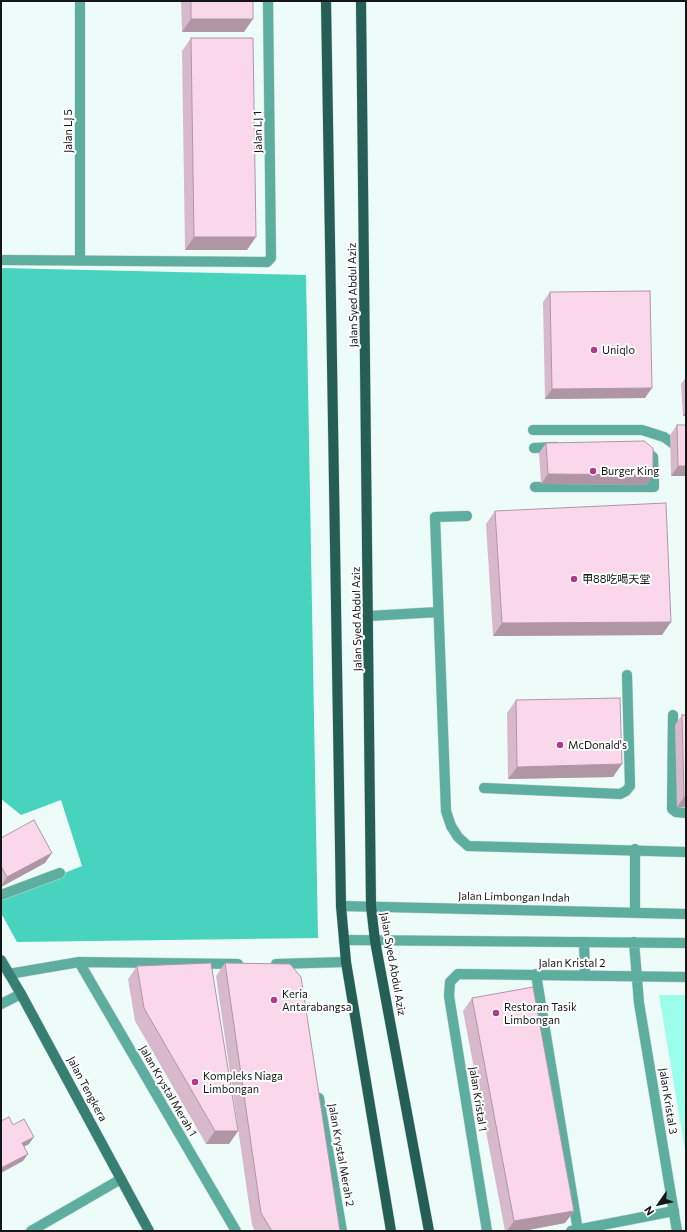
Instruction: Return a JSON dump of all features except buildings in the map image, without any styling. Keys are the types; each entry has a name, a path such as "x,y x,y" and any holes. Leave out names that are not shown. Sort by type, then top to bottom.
{"main road":[{"name":"Jalan Syed Abdul Aziz","path":"326,1 341,906 346,962 391,1231"},
{"name":"Jalan Syed Abdul Aziz","path":"361,1 369,616 371,906 375,941 429,1231"},
{"name":"Jalan Tengkera","path":"1,960 21,994 149,1231"}],"street":[{"name":"Jalan LJ 5","path":"80,1 80,260"},
{"name":"Jalan LJ 1","path":"80,260 267,262 271,258 268,1"},
{"path":"1,260 80,260"},
{"path":"533,430 642,430 664,437 682,450 686,450"},
{"path":"535,487 654,487 653,457 640,446 632,446"},
{"path":"534,448 564,447"},
{"path":"468,516 435,517 446,811 451,826 458,837 468,846 635,849 686,852"},
{"path":"369,616 438,612"},
{"path":"484,788 620,794 626,791 630,786 627,675"},
{"path":"673,715 672,808 676,812 686,813"},
{"path":"635,849 635,912"},
{"path":"1,894 60,873"},
{"name":"Jalan Limbongan Indah","path":"341,906 686,914"},
{"path":"344,940 686,943"},
{"path":"584,942 585,974"},
{"name":"Jalan Kristal 3","path":"634,942 636,975 677,1231"},
{"path":"9,974 79,962 249,964"},
{"name":"Jalan Krystal Merah 1","path":"79,962 236,1231"},
{"path":"265,964 296,968 346,962"},
{"name":"Jalan Kristal 2","path":"458,974 585,974 686,977"},
{"name":"Jalan Kristal 1","path":"458,974 450,982 449,996 487,1231"},
{"path":"536,974 576,1231 674,1211"},
{"path":"1,1004 21,994"},
{"name":"Jalan Krystal Merah 2","path":"318,1090 342,1231"},
{"path":"31,1231 121,1179"}],"green space":[{"path":"1,268 306,275 318,938 17,942 1,913 1,898 82,866 61,800 21,815 1,799"},
{"path":"659,995 686,995 686,1156"}],"place":[{"name":"Uniqlo","path":"594,350"},
{"name":"Burger King","path":"593,471"},
{"name":"甲88吃喝天堂","path":"574,579"},
{"name":"McDonald's","path":"560,745"},
{"name":"Keria Antarabangsa","path":"274,1000"},
{"name":"Restoran Tasik Limbongan","path":"496,1013"},
{"name":"Kompleks Niaga Limbongan","path":"195,1082"}]}
